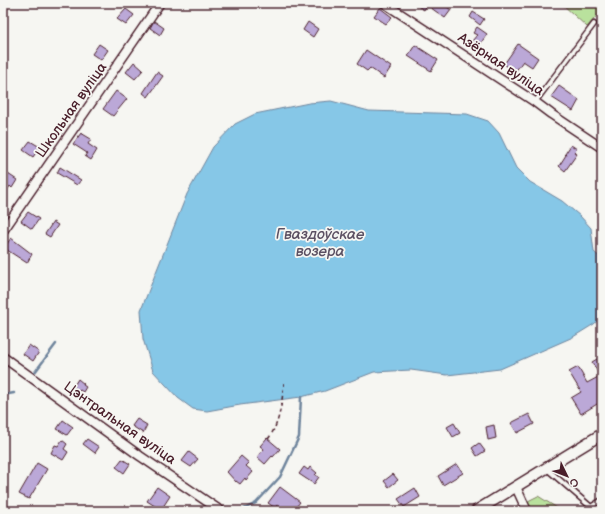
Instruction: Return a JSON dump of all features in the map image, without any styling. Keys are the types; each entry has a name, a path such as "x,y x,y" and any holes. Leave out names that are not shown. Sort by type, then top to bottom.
{"street":[{"name":"Школьная вуліца","path":"3,231 160,3"},
{"name":"Азёрная вуліца","path":"384,3 602,148"},
{"name":"Цэнтральная вуліца","path":"3,358 140,456 221,511"},
{"path":"476,511 602,434"},
{"path":"516,487 527,511"}],"lane":[{"path":"535,102 594,24"},
{"path":"546,469 591,507 602,500"}],"path":[{"path":"268,439 273,433 282,403 284,383"}],"green space":[{"path":"561,3 602,3 602,10 587,27"},
{"path":"538,496 562,511 527,511 524,503"}],"water":[{"name":"Гваздоўскае возера","path":"331,101 369,111 467,114 488,121 499,133 516,168 530,182 562,201 580,216 591,228 594,252 602,259 602,317 594,324 573,337 500,369 447,375 411,370 374,372 325,391 301,397 207,411 193,409 178,398 153,371 143,339 141,310 187,194 213,147 235,124 255,114 309,103"}],"building":[{"path":"413,3 442,3 451,10 445,18 427,5 424,10"},
{"path":"380,8 392,17 386,24 374,16"},
{"path":"126,9 134,15 126,25 117,19"},
{"path":"473,12 484,19 480,25 470,17"},
{"path":"154,21 164,28 160,35 150,28"},
{"path":"308,22 318,29 313,37 303,30"},
{"path":"477,27 487,34 479,46 472,41 477,35 473,33"},
{"path":"99,44 108,50 101,60 92,54"},
{"path":"518,44 538,58 532,67 523,61 515,72 504,64"},
{"path":"415,45 438,60 431,71 408,56"},
{"path":"366,50 391,67 384,78 370,68 367,71 357,64"},
{"path":"134,62 143,70 135,79 126,72"},
{"path":"157,72 163,76 148,97 143,93"},
{"path":"559,86 579,100 573,111 551,97"},
{"path":"116,91 127,99 113,116 103,109"},
{"path":"81,133 91,139 88,144 97,150 91,160 85,156 87,153 73,144"},
{"path":"30,141 40,147 33,157 23,150"},
{"path":"571,145 577,149 574,152 577,154 565,171 559,166"},
{"path":"60,167 81,180 77,185 57,173"},
{"path":"8,174 17,180 12,188 10,186 3,196 3,181"},
{"path":"28,212 39,219 32,229 21,221"},
{"path":"53,222 58,225 50,237 45,234"},
{"path":"11,238 32,254 27,263 4,248"},
{"path":"29,345 39,352 33,361 23,354"},
{"path":"602,356 602,401 581,414 571,398 581,392 569,372 578,367 587,383 600,376 592,362"},
{"path":"78,379 86,387 83,392 73,387"},
{"path":"529,414 534,424 517,433 511,423"},
{"path":"137,419 147,425 143,433 132,426"},
{"path":"63,420 73,427 67,435 57,429"},
{"path":"454,423 460,433 453,437 447,427"},
{"path":"494,425 496,438 488,440 486,427"},
{"path":"267,438 280,449 265,464 257,457 264,449 260,446"},
{"path":"87,439 99,447 95,453 83,444"},
{"path":"62,440 67,444 64,449 68,452 63,460 51,453 55,445 58,446"},
{"path":"479,443 485,451 477,456 472,448"},
{"path":"189,452 198,459 191,467 182,461"},
{"path":"241,456 249,463 246,466 253,472 240,484 236,482 227,472"},
{"path":"122,459 130,464 124,473 116,467"},
{"path":"37,463 47,469 29,499 19,494"},
{"path":"457,464 463,473 443,485 438,476"},
{"path":"304,467 308,470 310,467 317,473 315,475 319,477 314,484 299,474"},
{"path":"393,474 398,480 389,487 384,481"},
{"path":"157,487 170,496 161,510 147,501"},
{"path":"280,487 300,502 293,511 284,511 277,505 275,508 268,503"},
{"path":"415,488 420,497 404,507 398,499"}],"waterway":[{"path":"35,372 56,344"},
{"path":"3,395 14,393"},
{"path":"240,511 256,503 280,477 299,437 301,397"}]}
